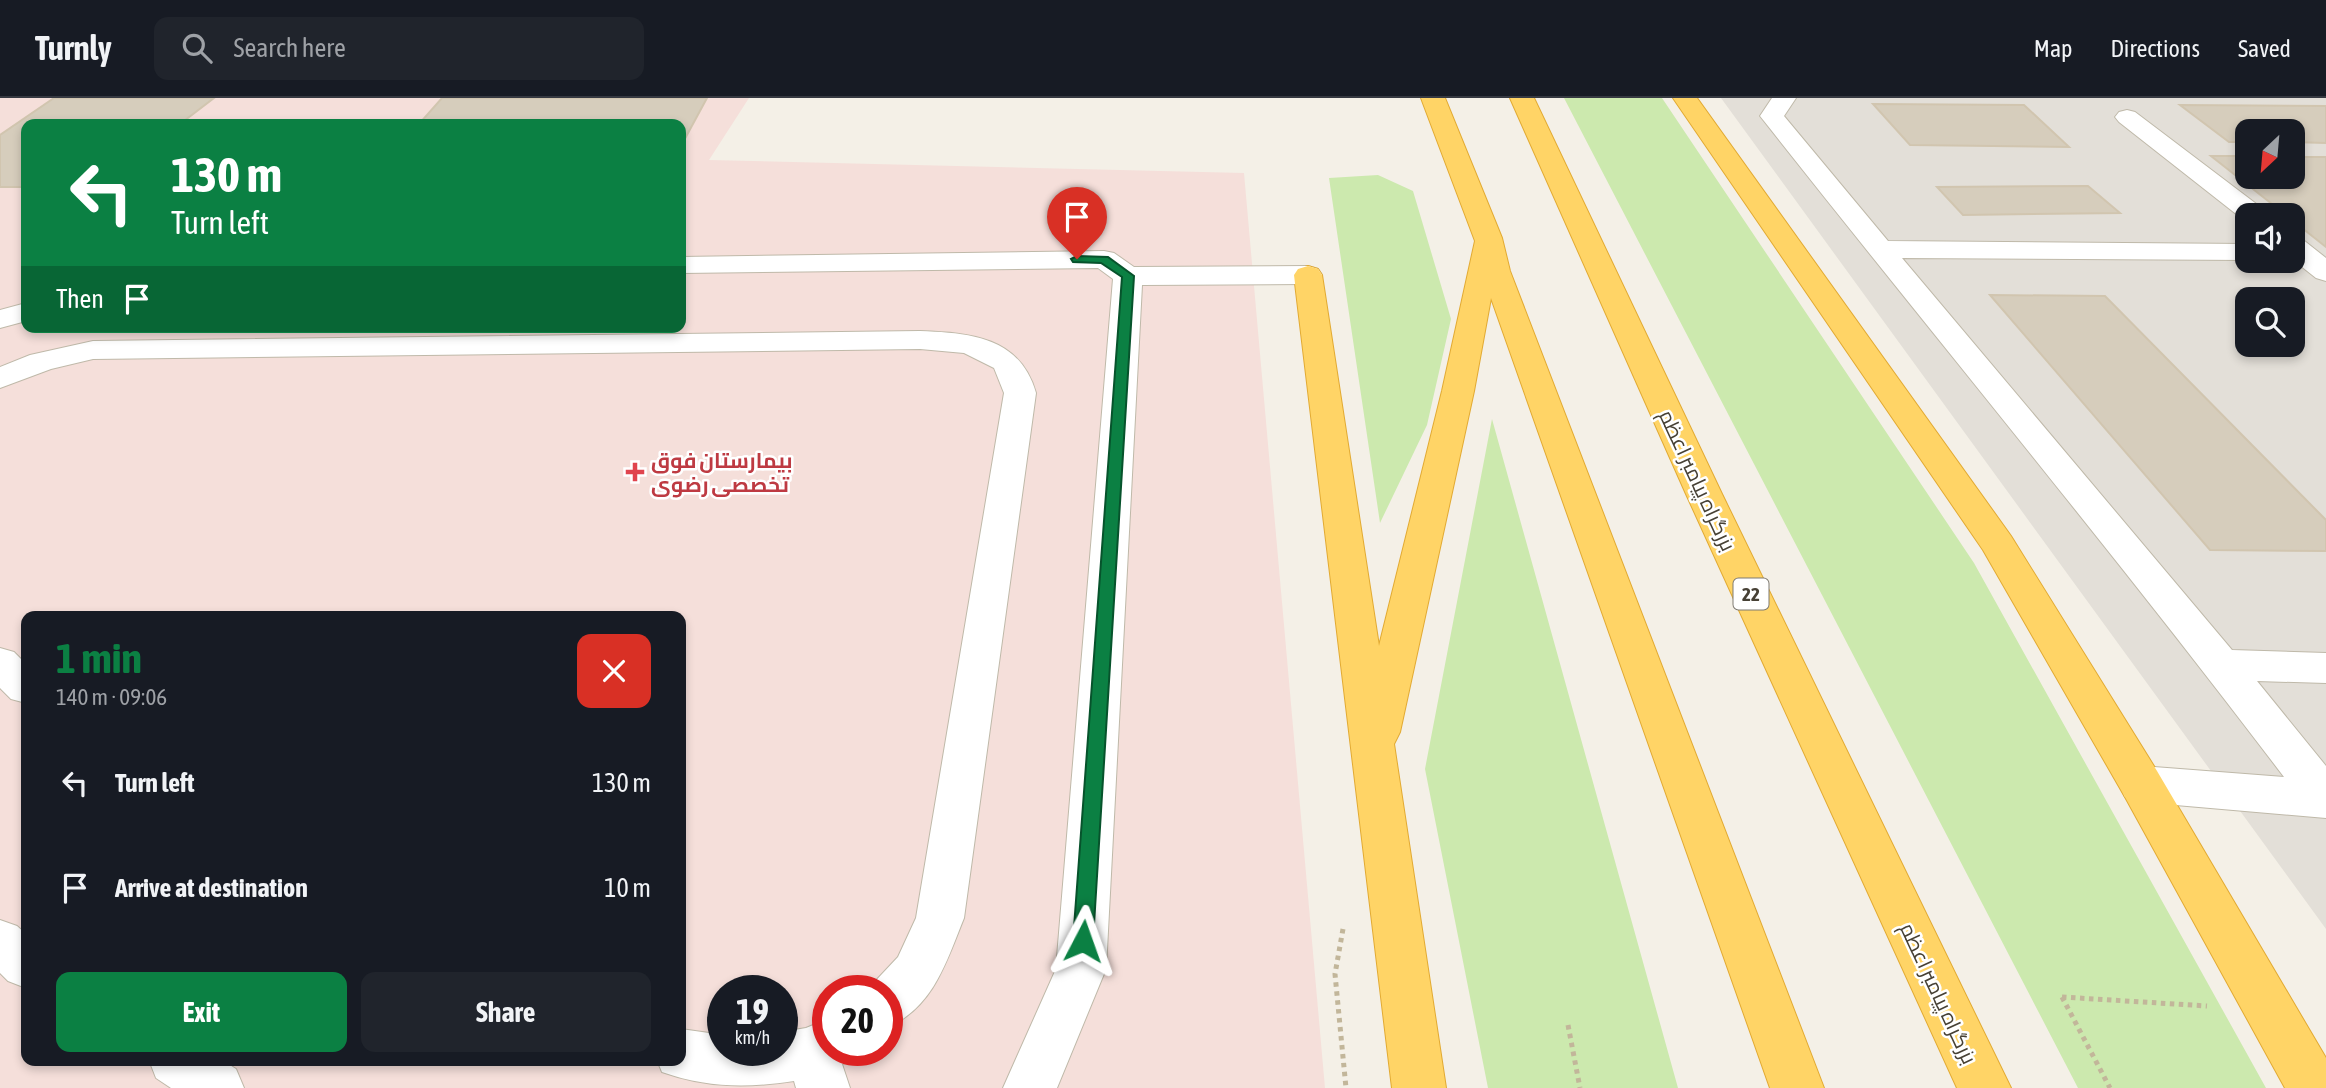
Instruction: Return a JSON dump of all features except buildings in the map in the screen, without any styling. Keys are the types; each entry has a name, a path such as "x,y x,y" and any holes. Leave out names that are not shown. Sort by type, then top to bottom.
{"highway":[{"path":"1433,98 1488,238 1496,271 1797,1088"},
{"name":"بزرگراه پیامبر اعظم","path":"1522,98 1704,494 1984,1088"},
{"path":"1685,98 1997,545 2141,784 2314,1088"},
{"path":"1373,757 1458,391 1488,238"},
{"path":"1308,275 1419,1088"},
{"path":"1749,955 1769,1088"}],"lane":[{"path":"1784,98 1772,116 1878,249 2223,665 2326,799"},
{"path":"2127,117 2238,203"},
{"path":"1878,249 2235,252"},
{"path":"2305,257 2326,272"},
{"path":"686,265 1104,259 1128,276 1308,275"},
{"path":"1030,1088 1081,969 1128,276"},
{"path":"0,319 21,313"},
{"path":"0,378 41,362 93,351 907,340 951,341 988,351 1012,369 1020,393 940,918 916,973 903,986"},
{"path":"0,663 21,683"},
{"path":"2223,665 2326,668"},
{"path":"2141,784 2326,799"},
{"path":"0,942 21,961"},
{"path":"686,1055 749,1064 812,1061"},
{"path":"183,1066 217,1088"}],"path":[{"path":"1335,974 1346,1088"},
{"path":"2110,1088 2062,997 2270,1010"},
{"path":"1569,1025 1580,1088"}],"shaded area":[{"name":"بیمارستان فوق تخصصی رضوی","path":"0,98 749,98 709,160 1244,173 1325,1088 0,1088"},
{"path":"1721,98 2326,98 2326,929"}],"green space":[{"path":"1564,98 1662,98 1974,563 2266,1088 2078,1088"},
{"path":"1378,175 1413,191 1451,319 1427,425 1380,523 1329,178"},
{"path":"1492,419 1678,1088 1488,1088 1425,769"}],"place":[{"name":"بیمارستان فوق تخصصی رضوی","path":"635,472"}],"route":[{"path":"1077,259 1104,259 1128,276 1083,941"}]}
